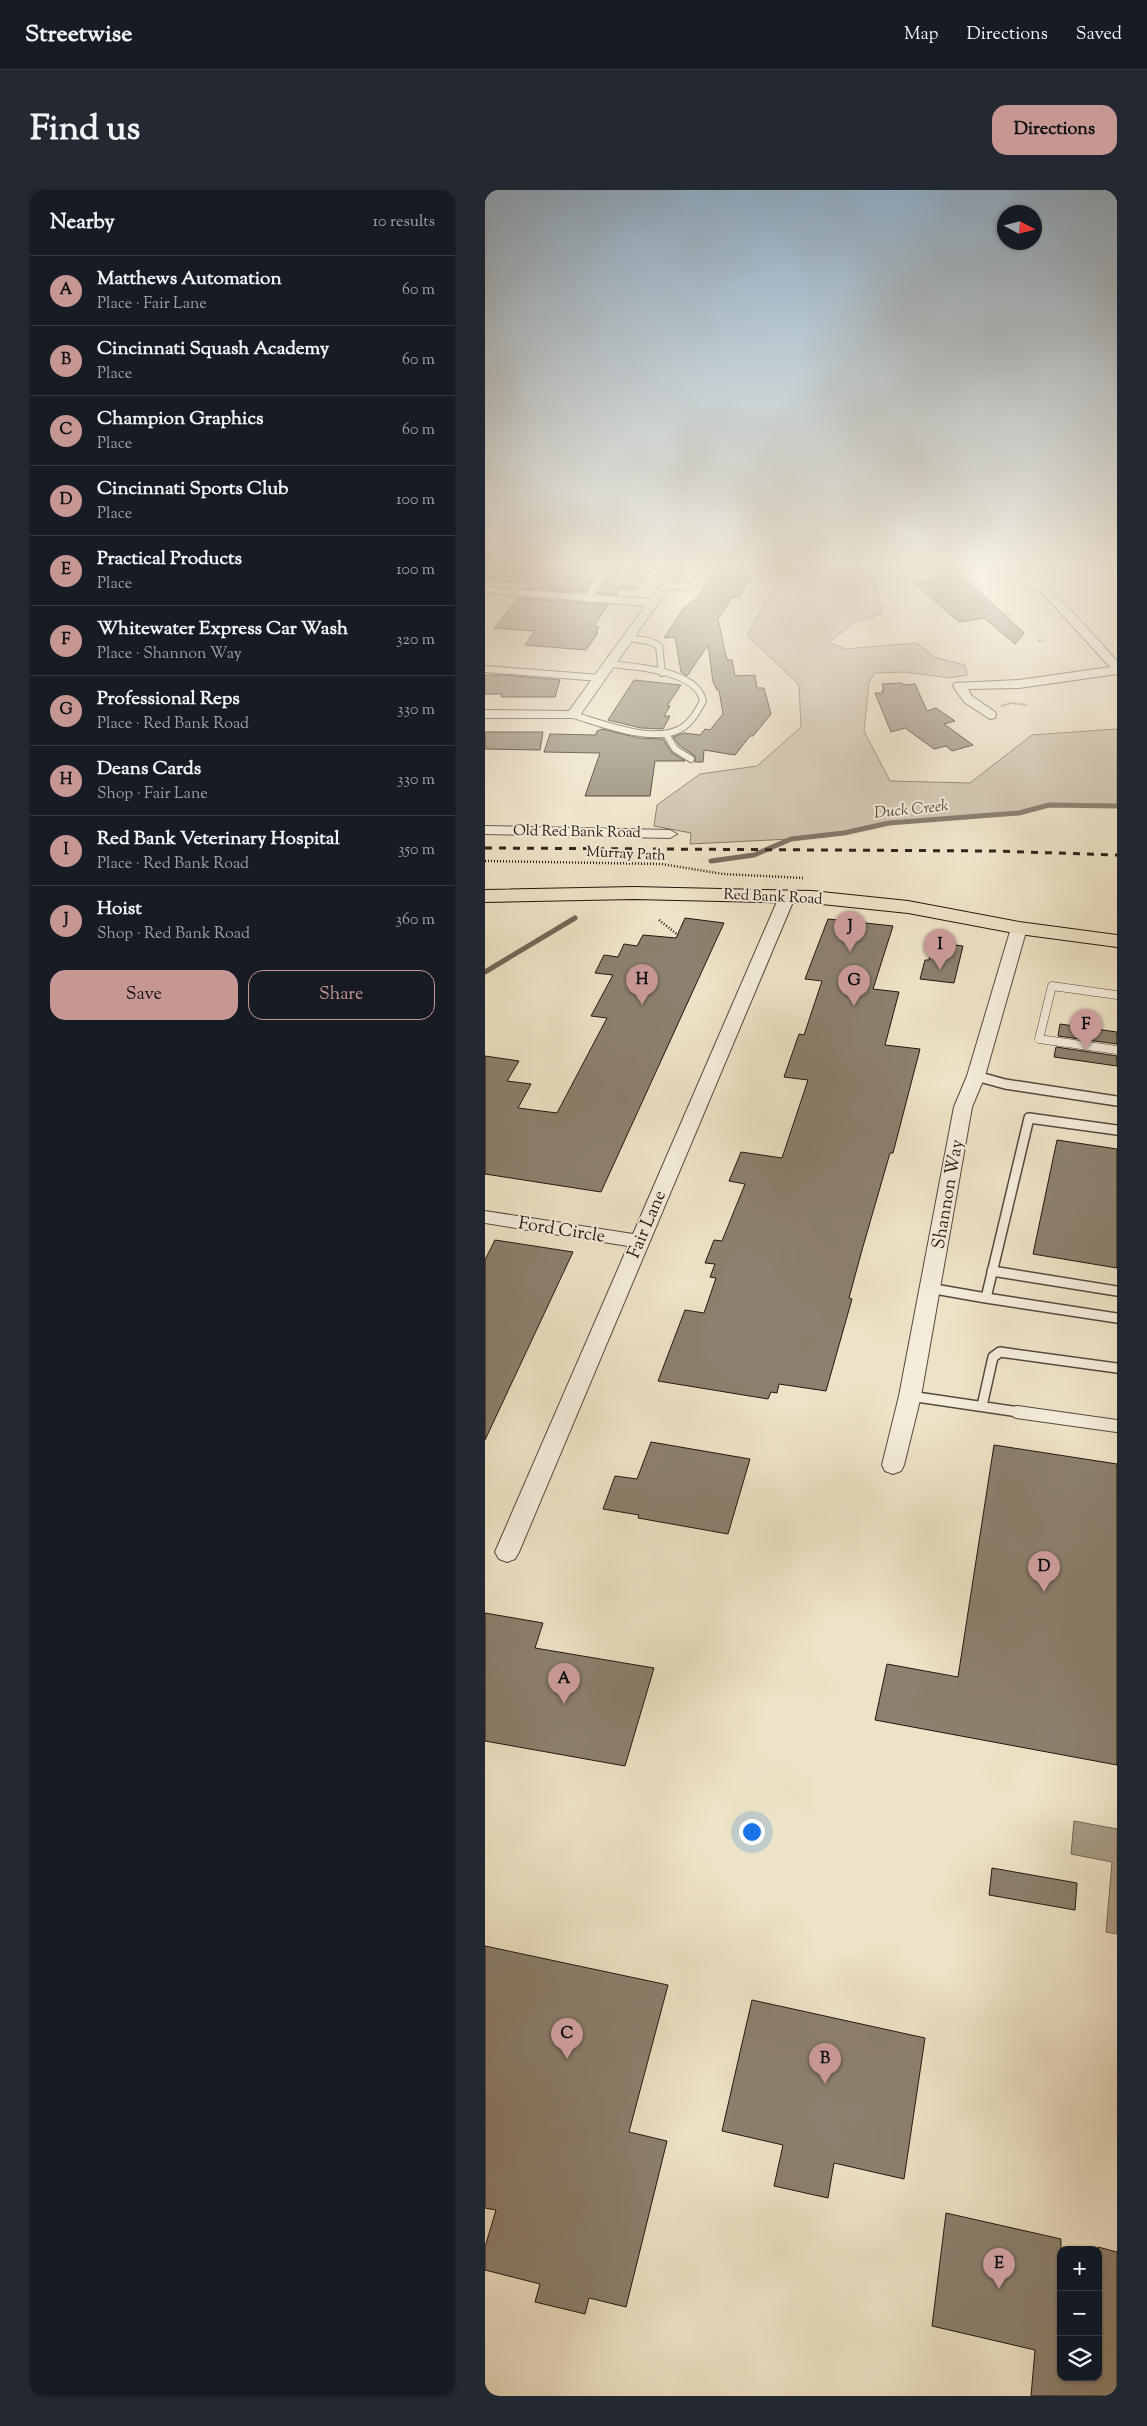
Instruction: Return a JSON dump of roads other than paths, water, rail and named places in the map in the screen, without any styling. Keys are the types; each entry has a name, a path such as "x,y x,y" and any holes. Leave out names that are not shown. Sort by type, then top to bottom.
{"highway":[{"name":"Red Bank Road","path":"485,896 634,893 787,897 908,907 1019,928 1117,941"}],"street":[{"path":"485,714 573,715 609,666"},
{"path":"995,711 968,699 959,686 1019,684 1117,669"},
{"name":"Old Red Bank Road","path":"485,830 669,834"},
{"name":"Fair Lane","path":"507,1552 638,1241 787,897"},
{"name":"Shannon Way","path":"893,1465 910,1396 963,1107 976,1076 1019,928"},
{"name":"Ford Circle","path":"485,1217 638,1241"}],"lane":[{"path":"573,715 625,730 665,734 681,729 696,714 703,701 701,692 692,683 662,673 621,666"},
{"path":"661,666 662,673"},
{"path":"485,669 600,678"},
{"path":"665,734 669,742 684,757 691,759"},
{"path":"1117,995 1052,986 1039,1039 1117,1050"},
{"path":"976,1076 1005,1084 1117,1101"},
{"path":"986,1298 1029,1118 1117,1130"},
{"path":"992,1271 1117,1291"},
{"path":"929,1288 1117,1318"},
{"path":"981,1406 993,1357 1000,1352 1117,1368"},
{"path":"910,1396 1117,1426"}],"waterway":[{"name":"Duck Creek","path":"711,861 754,855 791,839 844,833 889,823 1019,813 1049,805 1117,806"},
{"path":"485,972 575,918"}],"railway":[{"path":"485,848 995,851 1117,855"}],"place":[{"name":"Hoist","path":"850,952"},
{"name":"Red Bank Veterinary Hospital","path":"940,970"},
{"name":"Deans Cards","path":"642,1005"},
{"name":"Professional Reps","path":"854,1006"},
{"name":"Whitewater Express Car Wash","path":"1086,1050"},
{"name":"Cincinnati Sports Club","path":"1044,1592"},
{"name":"Matthews Automation","path":"564,1704"},
{"name":"Champion Graphics","path":"567,2059"},
{"name":"Cincinnati Squash Academy","path":"825,2084"},
{"name":"Practical Products","path":"999,2289"}]}
